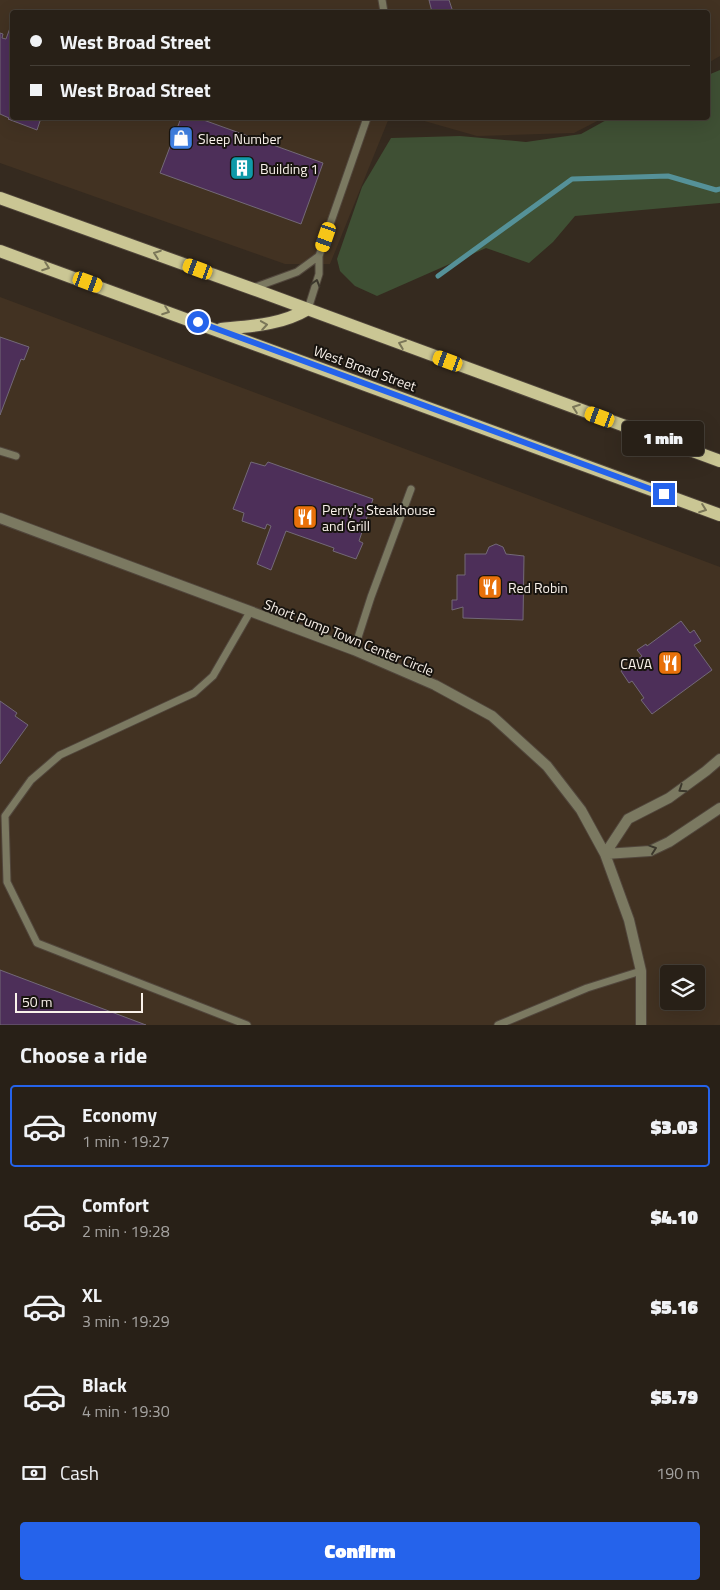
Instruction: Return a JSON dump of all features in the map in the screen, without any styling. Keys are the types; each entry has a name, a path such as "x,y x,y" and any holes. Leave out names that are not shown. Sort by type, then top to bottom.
{"main road":[{"path":"0,198 720,461"},
{"name":"West Broad Street","path":"0,251 720,515"},
{"path":"216,329 277,323 294,318 308,309"}],"street":[{"name":"Short Pump Town Center Circle","path":"0,518 354,650 435,685 492,716 547,766 581,810 605,854 629,920 641,971 641,1025"},
{"path":"605,854 628,819 669,798 706,772 720,759"},
{"path":"605,854 650,851 669,842 720,808"}],"lane":[{"path":"308,309 318,274 319,256 366,120"},
{"path":"253,289 297,272 319,256"},
{"path":"0,451 16,456"},
{"path":"354,650 410,489"},
{"path":"247,1025 37,943 7,882 5,816 31,780 60,755 194,693 213,676 250,612"},
{"path":"498,1025 588,988 641,971"}],"shaded area":[{"path":"0,0 720,0 720,56 710,62 710,10 10,10 10,120 388,120 330,264 285,264 0,163"},
{"path":"421,120 599,120 574,133 477,136"},
{"path":"0,297 720,567 720,1025 0,1025"}],"green space":[{"path":"720,70 720,203 575,216 553,242 529,263 486,248 377,296 355,286 340,271 337,259 362,187 391,138 460,136 526,142 581,134 606,120 710,120 710,74"}],"building":[{"path":"429,0 449,0 452,10 432,10"},
{"path":"10,28 10,120 0,114 0,33 3,34 2,38 6,39"},
{"path":"11,120 40,120 37,130"},
{"name":"Building 1","path":"180,120 204,120 323,163 301,224 160,173"},
{"path":"0,337 29,347 24,360 21,359 0,415"},
{"name":"Perry's Steakhouse and Grill","path":"251,462 265,466 268,462 373,499 359,541 363,543 356,559 333,551 334,548 286,531 271,570 257,564 271,526 267,524 265,529 242,521 244,513 233,509"},
{"name":"Red Robin","path":"496,544 503,547 506,554 524,556 523,620 463,618 463,607 452,610 452,600 457,600 457,575 465,575 465,554 486,554 489,547"},
{"name":"CAVA","path":"681,621 690,633 694,630 701,641 694,645 712,670 652,714 641,700 644,698 632,681 629,683 621,671 642,656 637,650 646,644 647,646"},
{"path":"0,701 17,713 15,716 28,725 0,764"},
{"path":"0,970 146,1025 0,1025"}],"waterway":[{"path":"438,276 572,179 668,176 716,190 720,189"}],"place":[{"name":"Sleep Number","path":"181,138"},
{"name":"Building 1","path":"242,168"},
{"name":"Perry's Steakhouse and Grill","path":"305,517"},
{"name":"Red Robin","path":"490,587"},
{"name":"CAVA","path":"670,663"}],"route":[{"path":"198,322 664,494"}]}
